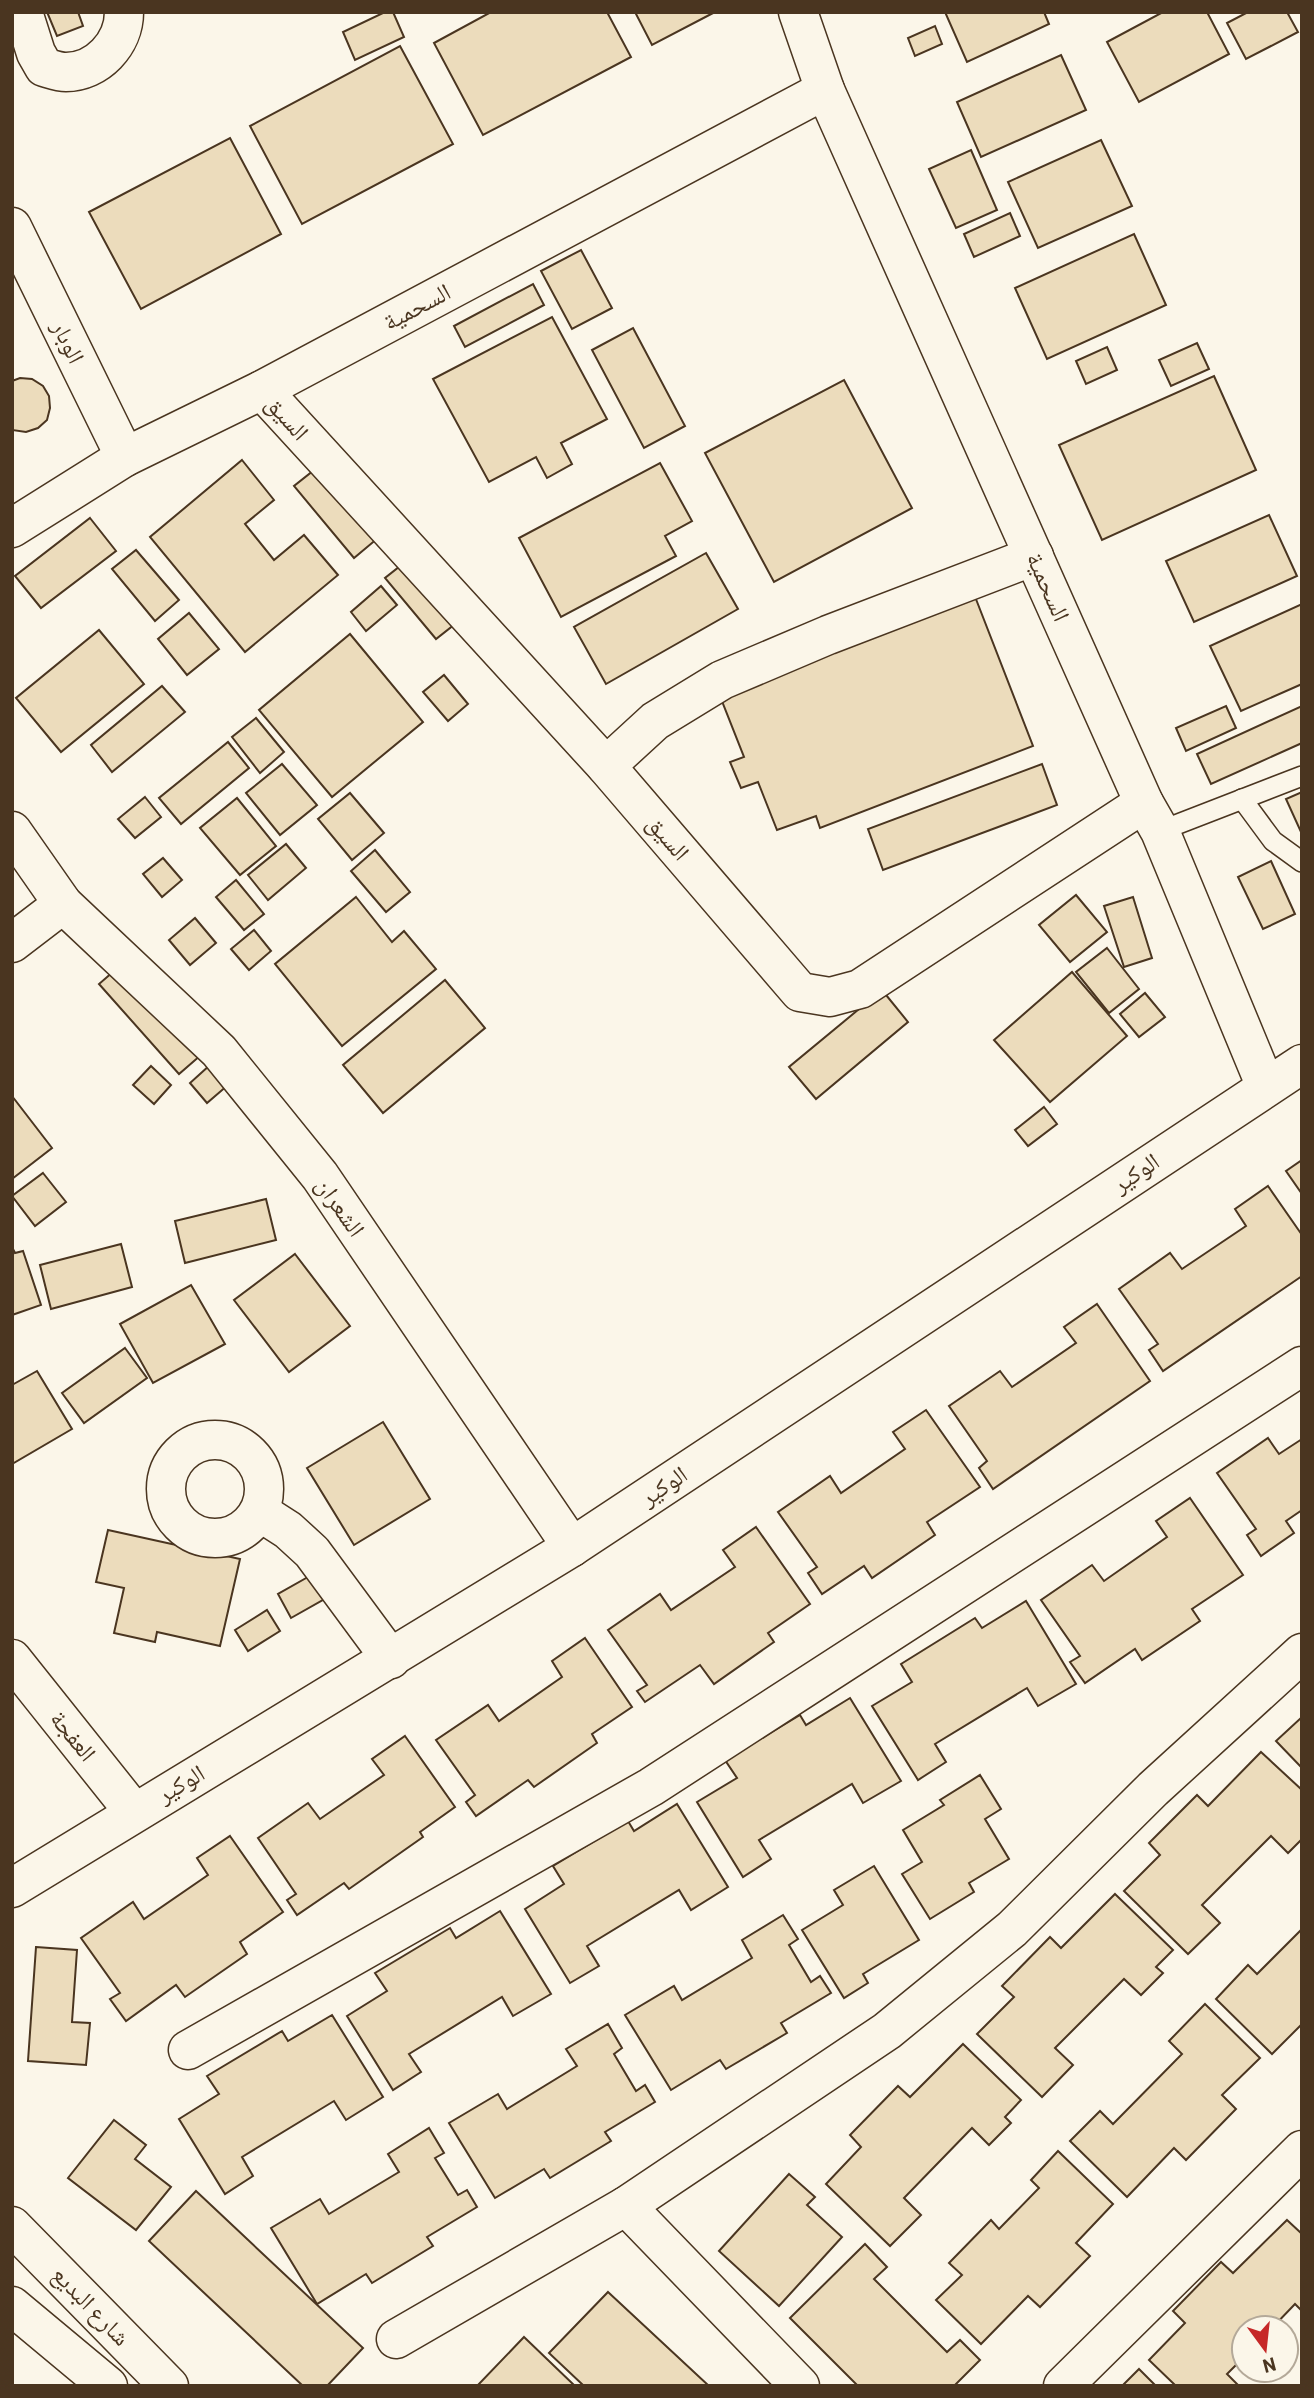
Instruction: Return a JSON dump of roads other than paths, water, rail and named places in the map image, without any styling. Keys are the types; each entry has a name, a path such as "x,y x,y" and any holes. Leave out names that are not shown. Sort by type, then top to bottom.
{"main road":[{"path":"23,12 36,53 44,67 64,72 86,69 113,50 124,22 124,12"},
{"name":"السحمية","path":"798,12 825,90 1152,817 1266,1087"},
{"name":"السحمية","path":"12,528 125,457 262,390 825,90"},
{"name":"الوبار","path":"12,227 125,457"},
{"name":"السيق","path":"262,390 606,766 800,992 830,997 860,989 1152,817"},
{"path":"606,766 655,722 722,680 828,635 1034,556"},
{"name":"الشعران","path":"12,831 63,904 219,1051 320,1176 572,1547"},
{"path":"12,943 63,904"},
{"name":"الوكير","path":"12,1888 572,1547 1302,1064"},
{"path":"188,2050 651,1787 1302,1366"},
{"path":"260,1512 288,1530 312,1552 391,1659"},
{"path":"396,2339 626,2206 897,2023 1012,1928 1153,1789 1302,1653"},
{"name":"العفجة","path":"12,1660 134,1812"},
{"path":"1063,2386 1302,2150"},
{"path":"626,2206 800,2386"},
{"name":"شارع البديع","path":"12,2226 169,2386"},
{"path":"12,2306 107,2386"}],"lane":[{"path":"1152,817 1242,799 1302,776"},
{"path":"1242,799 1273,841 1302,862"}]}
